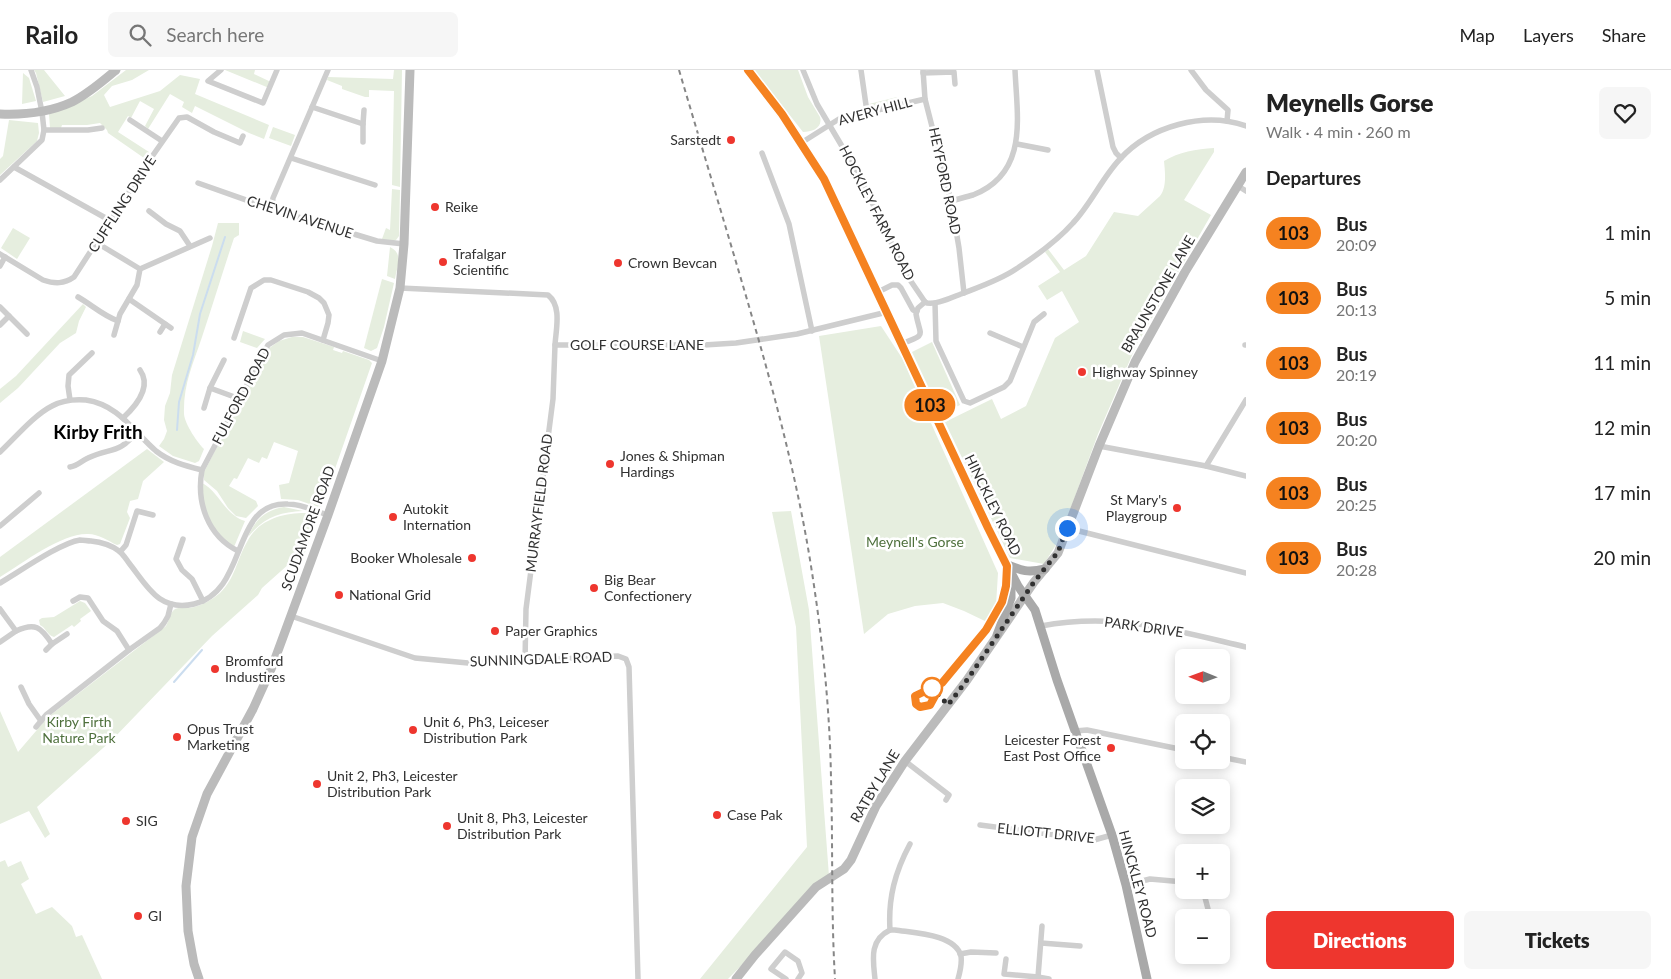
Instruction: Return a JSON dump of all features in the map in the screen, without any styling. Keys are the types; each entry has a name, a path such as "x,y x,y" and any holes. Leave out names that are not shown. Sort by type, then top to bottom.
{"main road":[{"name":"HINCKLEY ROAD","path":"748,70 775,103 824,179 988,528 1011,574 1035,610 1057,680 1112,835 1126,885 1147,979"},
{"path":"1006,564 1026,571 1045,569"},
{"path":"998,635 1011,598 1011,574"}],"street":[{"path":"0,180 42,140 44,130 42,112 31,70"},
{"path":"0,114 42,112 72,102 116,70"},
{"path":"221,70 208,81 263,103 277,70"},
{"path":"272,205 273,198 328,70"},
{"name":"SCUDAMORE ROAD","path":"199,979 194,964 188,931 186,886 192,837 207,794 253,709 272,667 382,360 400,288 404,244 410,70"},
{"name":"HOCKLEY FARM ROAD","path":"803,70 808,87 859,175 906,274 925,302"},
{"path":"861,70 867,112"},
{"path":"951,201 973,195 994,182 1003,173 1012,158 1017,144 1018,129 1015,70"},
{"path":"1097,70 1113,147 1121,158"},
{"path":"1191,70 1206,90 1228,110 1227,121"},
{"path":"922,71 954,72 955,84"},
{"name":"HEYFORD ROAD","path":"922,71 925,99 951,201 964,293"},
{"name":"AVERY HILL","path":"801,143 839,119 925,99"},
{"path":"312,107 364,124"},
{"path":"363,142 364,110"},
{"name":"CUFFLING DRIVE","path":"3,255 43,280 59,283 67,282 74,277 162,141 180,118 187,117 214,132 240,143 243,136"},
{"path":"130,120 162,141"},
{"path":"901,344 920,335 921,329 916,317 916,311 925,302 929,305 964,293 1015,270 1046,247 1072,224 1097,193 1121,158 1133,146 1147,137 1171,127 1197,121 1227,121 1246,126"},
{"path":"44,130 88,130 102,128"},
{"path":"1017,144 1048,150"},
{"path":"762,153 789,224 812,331"},
{"path":"291,158 375,185"},
{"path":"14,167 110,221"},
{"name":"BRAUNSTONE LANE","path":"1025,594 1058,552 1099,446 1135,362 1185,272 1242,188 1246,172"},
{"name":"CHEVIN AVENUE","path":"198,182 263,206 272,205 278,211 377,241 404,244"},
{"path":"149,211 166,224 180,231 190,246"},
{"path":"140,269 210,238"},
{"path":"97,243 140,269"},
{"path":"0,266 3,255"},
{"path":"114,335 120,314 137,285 140,269"},
{"path":"242,336 234,336 251,288 264,280 270,280 308,292 320,298 329,316 323,340"},
{"path":"878,292 898,284 913,310 916,311"},
{"name":"GOLF COURSE LANE","path":"400,288 548,296 554,299 557,309 555,344 704,345 736,343 812,331 887,312"},
{"path":"78,297 90,304 102,315 118,321"},
{"path":"129,299 168,326 160,332"},
{"path":"935,303 936,341 966,403 970,403 1004,387 1010,380 1034,322 1044,314"},
{"path":"0,307 27,334"},
{"path":"0,325 9,316"},
{"name":"FULFORD ROAD","path":"238,551 228,546 219,537 205,516 200,494 202,470 268,344 284,335 302,333 382,360"},
{"path":"990,333 1023,347"},
{"name":"MURRAYFIELD ROAD","path":"525,662 526,609 553,399 555,344"},
{"path":"70,400 69,375 92,352"},
{"path":"204,408 210,388 224,360"},
{"path":"123,418 130,412 143,393 146,384 140,370"},
{"path":"210,388 240,399"},
{"path":"0,452 52,406 70,400 81,400 101,403 111,408 157,451 181,465 202,470"},
{"path":"1206,466 1246,400"},
{"path":"70,467 78,469 86,459 119,449 137,431"},
{"path":"1099,446 1206,466 1246,476"},
{"path":"0,526 39,493"},
{"path":"0,583 63,546 80,540 101,542 120,552 155,597 171,604 187,605 203,601 215,594 222,586 253,520 266,508 276,504 289,504 328,515"},
{"path":"120,552 126,545 137,511 153,515"},
{"path":"1067,528 1246,573"},
{"path":"183,539 176,559 182,570 192,579 203,601"},
{"name":"RATBY LANE","path":"736,979 816,887 844,869 851,860 876,806 905,761 967,680 1025,594"},
{"path":"73,602 80,597 88,598 103,620 117,631 129,650"},
{"path":"36,728 46,715 164,623 171,604"},
{"path":"0,609 16,631"},
{"name":"SUNNINGDALE ROAD","path":"291,616 415,658 468,663 525,662 618,656 623,657 628,662 638,979"},
{"name":"PARK DRIVE","path":"1041,626 1074,620 1117,620 1159,626 1246,646"},
{"path":"0,642 16,631 28,626 34,627 46,634 52,644"},
{"path":"46,650 67,634"},
{"path":"20,687 41,721"},
{"path":"1075,731 1087,730 1175,748"},
{"path":"1230,759 1246,762"},
{"path":"905,761 949,795 946,800"},
{"name":"ELLIOTT DRIVE","path":"980,825 1094,840 1112,835"},
{"path":"890,930 889,901 892,888 902,859 910,844"},
{"path":"1126,885 1150,879 1175,881"},
{"path":"1206,899 1208,909"},
{"path":"1038,978 1042,926"},
{"path":"876,979 873,949 878,939 890,930 948,940 957,948 960,954 961,961 958,979"},
{"path":"1041,943 1080,946"},
{"path":"786,979 772,968 785,952 798,961 802,973 798,979"},
{"path":"960,954 971,952 996,953"},
{"path":"1006,959 1004,974 1049,979"}],"green space":[{"path":"34,70 44,70 65,96 43,102"},
{"path":"126,70 149,70 132,80 112,86 104,95 110,107 160,91 180,75 200,79 195,94 269,125 264,139 195,106 192,113 182,107 184,102 170,94 148,129 145,126 154,109 140,101 131,118 128,116 118,132 149,152 144,158 108,133 100,123 62,125 61,128 50,128 49,114 92,96"},
{"path":"225,70 255,70 254,74 271,82 269,88"},
{"path":"394,70 402,70 400,187 392,185 394,91 369,90 369,97 365,97 342,89 342,86 327,80 328,77 393,79"},
{"path":"754,70 798,70 808,97 820,117 818,127 803,132"},
{"path":"23,73 29,78 36,101 22,104"},
{"path":"897,97 898,103 876,108 869,104"},
{"path":"9,120 38,123 39,133 37,141 0,175 0,159 3,156"},
{"path":"273,127 295,135 291,146 269,138"},
{"name":"Highway Spinney","path":"1214,148 1214,152 1184,200 1211,215 1136,346 1098,434 1059,540 1044,564 1010,558 945,422 992,399 1001,419 1026,406 1055,338 1079,322 1062,291 1047,300 1038,286 1060,272 1045,252 1048,249 1064,270 1086,256 1114,212 1138,216 1160,196 1165,184 1164,161 1176,155"},
{"path":"392,189 400,190 399,236 392,242 382,239 386,228 390,230"},
{"path":"218,223 239,223 239,235 234,238 192,366 185,394 185,418 198,443 204,449 199,461 195,463 173,456 159,446 167,431 164,420 165,406 170,393 172,375"},
{"path":"13,228 30,238 17,259 1,248"},
{"path":"390,247 397,253 398,257 395,279 387,276"},
{"path":"382,279 394,283 377,348 371,351 364,348"},
{"path":"83,304 86,307 79,321 76,333 60,343 18,388 0,403 0,389 16,376"},
{"name":"Meynell's Gorse","path":"881,326 902,358 998,573 996,605 987,622 943,603 915,606 888,614 864,634 819,336"},
{"path":"243,331 265,339 257,348 240,342"},
{"path":"292,337 303,337 334,347 333,350 342,353 343,351 369,360 372,363 322,506 318,507 298,500 281,499 279,485 289,483 298,451 274,442 267,459 262,457 259,463 248,458 237,479 234,478 229,486 256,501 258,506 246,518 236,516 228,508 217,491 204,480 204,472 268,349 279,341"},
{"path":"932,342 960,405 941,414 912,352"},
{"path":"147,449 164,462 143,481 138,499 130,501 127,512 130,518 120,544 117,545 92,534 67,538 55,543 0,577 0,557"},
{"path":"200,482 212,491 226,508 245,521 234,547 228,546 205,516"},
{"path":"284,507 303,511 272,517 254,530 248,537 257,521 266,513"},
{"path":"791,511 809,610 829,876 728,979 700,979 807,847 796,627 772,512"},
{"name":"Kirby Firth Nature Park","path":"305,513 315,517 316,521 300,567 290,563 262,588 258,595 212,636 112,740 37,807 50,834 45,838 29,811 0,824 0,711 18,752 48,717 166,626 173,610 198,606 220,593 229,582 247,542 257,528 279,516"},
{"path":"80,601 85,603 91,611 80,619 81,621 74,627 72,625 54,637 40,625 39,620 42,618 54,617"},
{"path":"5,860 8,867 21,861 29,879 21,884 36,914 52,907 72,926 76,937 82,935 102,979 0,979 0,862"}],"waterway":[{"path":"177,430 179,402 193,355 200,314 225,237"},
{"path":"174,682 202,650"}],"railway":[{"path":"679,70 770,380 799,499 813,579 820,629 829,729 835,979"}],"bus line":[{"name":"103","path":"748,70 775,103 824,179 1007,566 1005,594 986,630 942,683 915,696 914,699 920,707 925,707 930,705 936,694"}],"place":[{"name":"Sarstedt","path":"731,140"},
{"name":"Reike","path":"435,207"},
{"name":"Trafalgar Scientific","path":"443,262"},
{"name":"Crown Bevcan","path":"618,263"},
{"name":"Highway Spinney","path":"1082,372"},
{"name":"Jones & Shipman Hardings","path":"610,464"},
{"name":"St Mary's Playgroup","path":"1177,508"},
{"name":"Autokit Internation","path":"393,517"},
{"name":"Booker Wholesale","path":"472,558"},
{"name":"Big Bear Confectionery","path":"594,588"},
{"name":"National Grid","path":"339,595"},
{"name":"Paper Graphics","path":"495,631"},
{"name":"Bromford Industires","path":"215,669"},
{"name":"Unit 6, Ph3, Leiceser Distribution Park","path":"413,730"},
{"name":"Opus Trust Marketing","path":"177,737"},
{"name":"Leicester Forest East Post Office","path":"1111,748"},
{"name":"Unit 2, Ph3, Leicester Distribution Park","path":"317,784"},
{"name":"Case Pak","path":"717,815"},
{"name":"SIG","path":"126,821"},
{"name":"Unit 8, Ph3, Leicester Distribution Park","path":"447,826"},
{"name":"GI","path":"138,916"}],"district":[{"name":"Kirby Frith","path":"98,432"}],"route":[{"path":"932,688 948,705 1034,582 1058,552 1067,528"}]}
